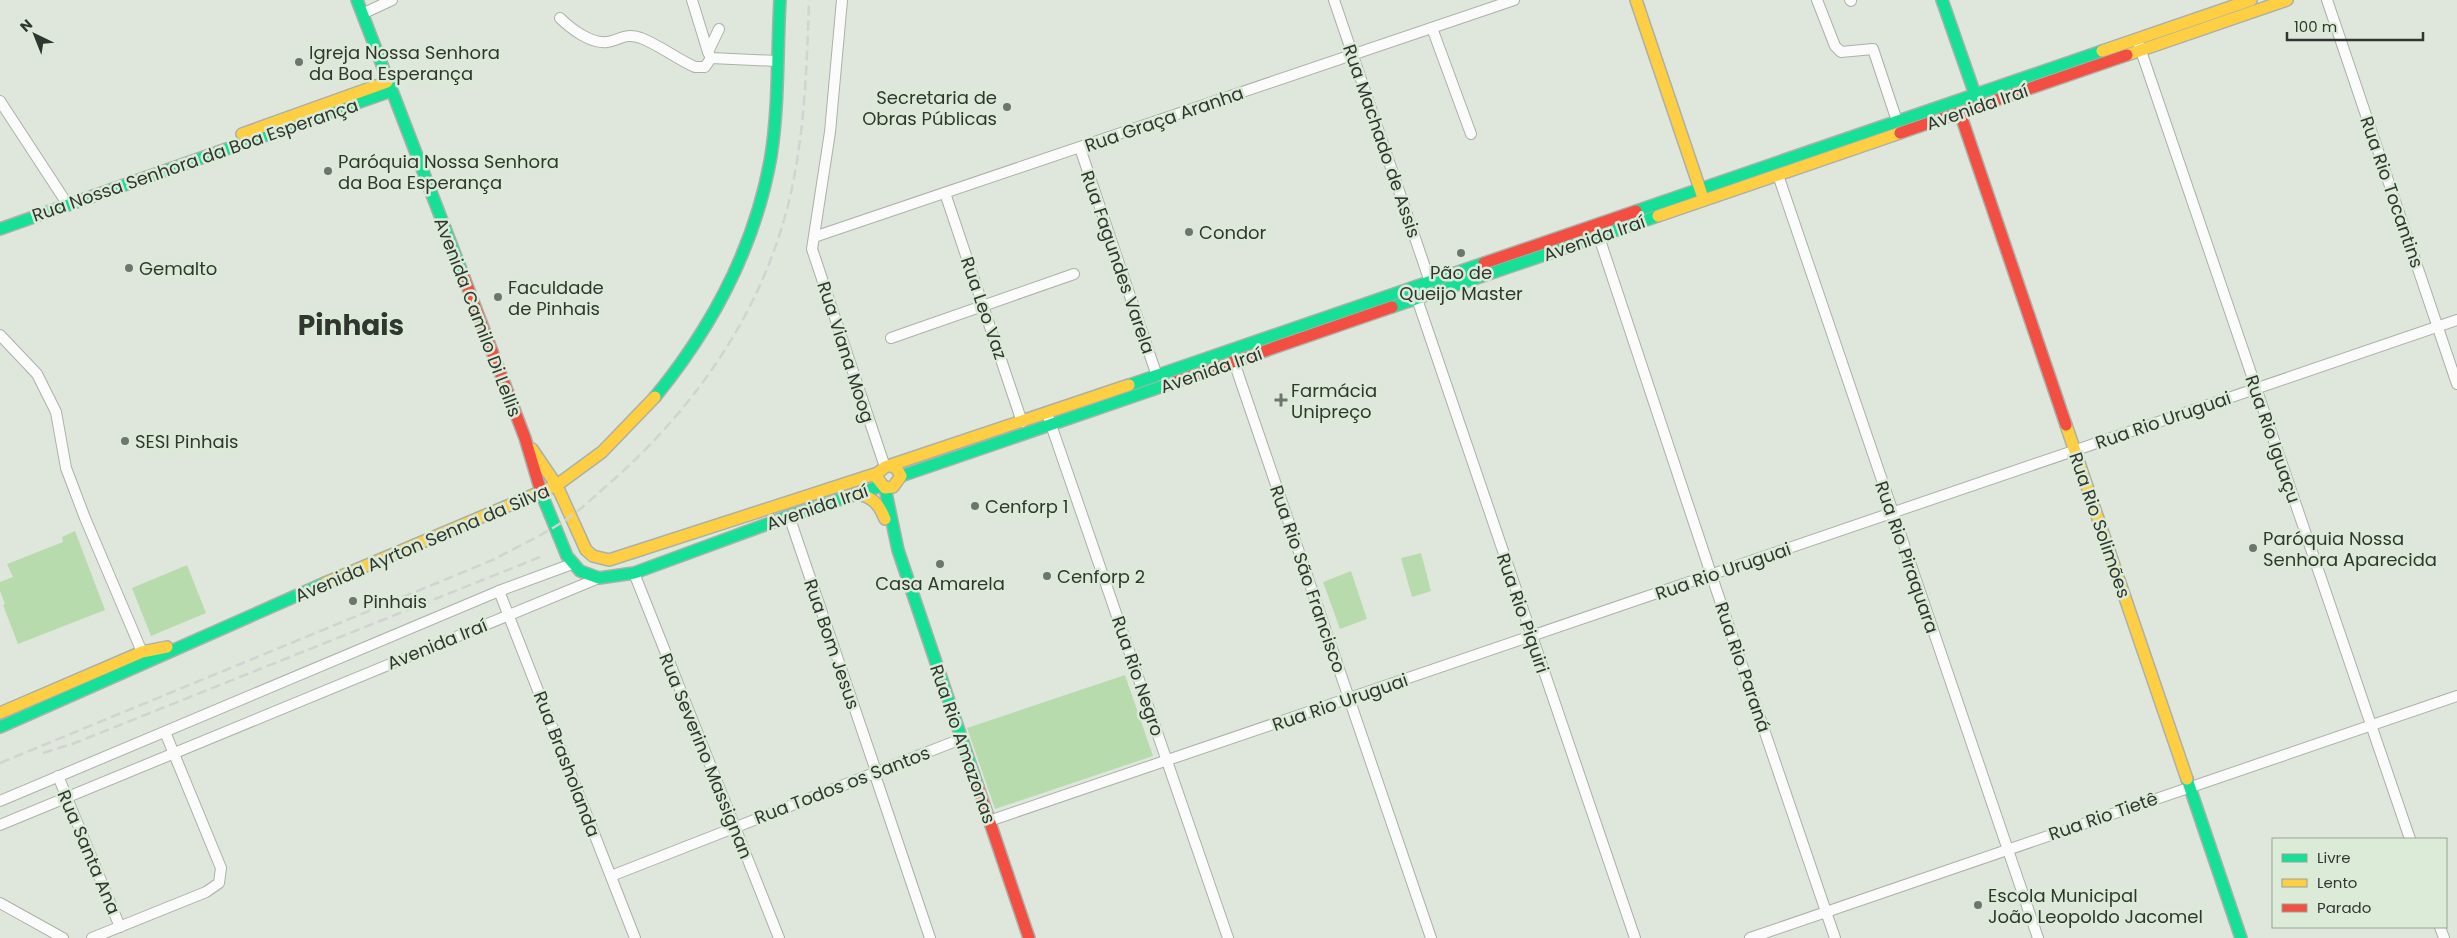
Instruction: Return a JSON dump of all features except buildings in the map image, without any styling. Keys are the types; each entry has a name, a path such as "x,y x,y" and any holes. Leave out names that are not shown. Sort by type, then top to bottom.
{"main road":[{"name":"Avenida Camilo Di Lellis","path":"357,0 525,438 541,494 572,564"},
{"name":"Avenida Ayrton Senna da Silva","path":"0,727 146,663 186,643 541,494 557,486 609,445 649,405 697,344 727,292 743,257 762,201 771,154 780,0"},
{"path":"1636,0 1702,195"},
{"path":"1942,0 1979,106"},
{"name":"Avenida Iraí","path":"599,578 634,573 789,516 883,487 1157,376 1254,349 1702,195 1898,121 1975,95 2139,45 2246,4 2287,0"},
{"name":"Avenida Iraí","path":"1731,185 1778,175 1960,113 2111,54"},
{"name":"Rua Nossa Senhora da Boa Esperança","path":"0,229 65,202 389,86"},
{"name":"Rua Rio Solimões","path":"1960,113 2241,938"},
{"name":"Rua Nossa Senhora da Boa Esperança","path":"0,220 65,202"},
{"name":"Avenida Iraí","path":"1415,293 1430,282 1571,240"},
{"name":"Avenida Iraí","path":"586,550 601,559 618,558 1022,422 1049,419 1234,362 1254,349"},
{"name":"Avenida Camilo Di Lellis","path":"525,438 557,486 586,550"},
{"path":"885,469 896,468 899,480"},
{"name":"Rua Rio Amazonas","path":"885,469 883,487 898,550 1029,938"},
{"name":"Rua Rio Amazonas","path":"898,550 896,512 899,480"},
{"path":"856,494 866,494 881,507 898,550"},
{"path":"572,564 580,571 599,578"},
{"name":"Avenida Ayrton Senna da Silva","path":"0,713 142,652 186,643"}],"street":[{"path":"362,14 392,0"},
{"path":"692,0 710,55"},
{"name":"Rua Viana Moog","path":"842,0 830,132 812,248 885,469"},
{"name":"Rua Machado de Assis","path":"1334,0 1430,282"},
{"name":"Rua Graça Aranha","path":"814,237 1514,0"},
{"path":"1817,0 1835,46 1841,52 1873,49 1898,121"},
{"name":"Rua Rio Tocantins","path":"2327,0 2457,384"},
{"path":"560,18 568,27 588,38 607,42 621,36 640,38 695,67 705,67 719,29"},
{"path":"1432,28 1471,134"},
{"name":"Rua Rio Iguaçu","path":"2139,45 2410,838"},
{"path":"710,55 776,61"},
{"path":"0,101 65,202"},
{"name":"Rua Fagundes Varela","path":"1080,148 1157,376"},
{"name":"Rua Rio Piraquara","path":"1778,175 2038,938"},
{"name":"Rua Leo Vaz","path":"945,193 1022,422"},
{"name":"Rua Rio Paraná","path":"1597,231 1835,938"},
{"path":"891,338 1074,274"},
{"name":"Rua Rio Piquiri","path":"1415,293 1635,938"},
{"name":"Rua Rio Uruguai","path":"989,821 2457,320"},
{"path":"0,336 37,374 56,412 66,468 84,518 142,652"},
{"name":"Rua Rio São Francisco","path":"1234,362 1431,938"},
{"name":"Rua Rio Negro","path":"1049,419 1228,938"},
{"name":"Rua Bom Jesus","path":"789,516 930,938"},
{"name":"Avenida Iraí","path":"0,801 499,591 572,564"},
{"name":"Rua Severino Massignan","path":"634,573 779,938"},
{"name":"Avenida Iraí","path":"0,825 599,578"},
{"name":"Rua Brasholanda","path":"499,591 635,938"},
{"name":"Rua Rio Tietê","path":"1750,938 2457,696"},
{"path":"92,938 206,892 219,883 221,868 166,732"},
{"name":"Rua Todos os Santos","path":"611,876 961,739"},
{"name":"Rua Santa Ana","path":"58,776 120,927"},
{"path":"0,903 63,938"}],"green space":[{"path":"75,531 105,610 18,644 3,605 5,604 0,591 0,582 13,577 7,564 63,542 62,537"},
{"path":"1421,553 1431,591 1412,597 1401,558"},
{"path":"187,565 206,613 151,636 132,588"},
{"path":"1351,571 1367,619 1340,629 1323,582"},
{"path":"1125,675 1153,756 995,809 967,728"}],"railway":[{"path":"0,763 495,559 562,522 581,508 643,452 673,420 725,350 747,312 766,272 781,231 792,188 800,141 805,94 809,0"},
{"path":"43,753 75,743 540,557"}],"traffic: fast":[{"path":"357,0 463,275"},
{"path":"655,397 676,370 713,314 743,254 754,222 764,190 774,137 780,0"},
{"path":"1942,0 1978,103"},
{"path":"1636,211 2102,51"},
{"path":"0,229 391,91"},
{"path":"1392,307 1658,216"},
{"path":"1129,385 1484,263"},
{"path":"901,476 1175,382"},
{"path":"542,495 567,556 580,571 599,578 634,573 789,516 881,486"},
{"path":"885,488 898,550 978,787"},
{"path":"0,727 325,583"},
{"path":"2187,779 2241,938"}],"traffic: slow":[{"path":"1636,0 1703,198"},
{"path":"2102,51 2251,0"},
{"path":"2127,55 2287,0"},
{"path":"242,134 387,82"},
{"path":"1658,216 1900,133"},
{"path":"891,466 896,468 901,476 893,487 885,488 877,478 878,473 885,467 1129,385"},
{"path":"325,583 557,485 602,452 655,397"},
{"path":"2066,425 2187,779"},
{"path":"532,449 557,486 586,550 593,556 609,560 878,473"},
{"path":"856,494 871,499 880,509 885,519"},
{"path":"0,713 142,652 167,647"}],"traffic: jam":[{"path":"1900,133 2127,55"},
{"path":"1960,113 2066,425"},
{"path":"1484,263 1636,211"},
{"path":"463,275 525,438 542,495"},
{"path":"1175,382 1392,307"},
{"path":"978,787 1029,938"}],"place":[{"name":"Igreja Nossa Senhora da Boa Esperança","path":"299,62"},
{"name":"Secretaria de Obras Públicas","path":"1007,107"},
{"name":"Paróquia Nossa Senhora da Boa Esperança","path":"328,171"},
{"name":"Condor","path":"1189,232"},
{"name":"Pão de Queijo Master","path":"1461,253"},
{"name":"Gemalto","path":"129,268"},
{"name":"Faculdade de Pinhais","path":"498,297"},
{"name":"Farmácia Unipreço","path":"1281,400"},
{"name":"SESI Pinhais","path":"125,441"},
{"name":"Cenforp 1","path":"975,506"},
{"name":"Paróquia Nossa Senhora Aparecida","path":"2253,548"},
{"name":"Casa Amarela","path":"940,564"},
{"name":"Cenforp 2","path":"1047,576"},
{"name":"Pinhais","path":"353,601"},
{"name":"Escola Municipal João Leopoldo Jacomel","path":"1978,905"}],"district":[{"name":"Pinhais","path":"351,325"}]}
